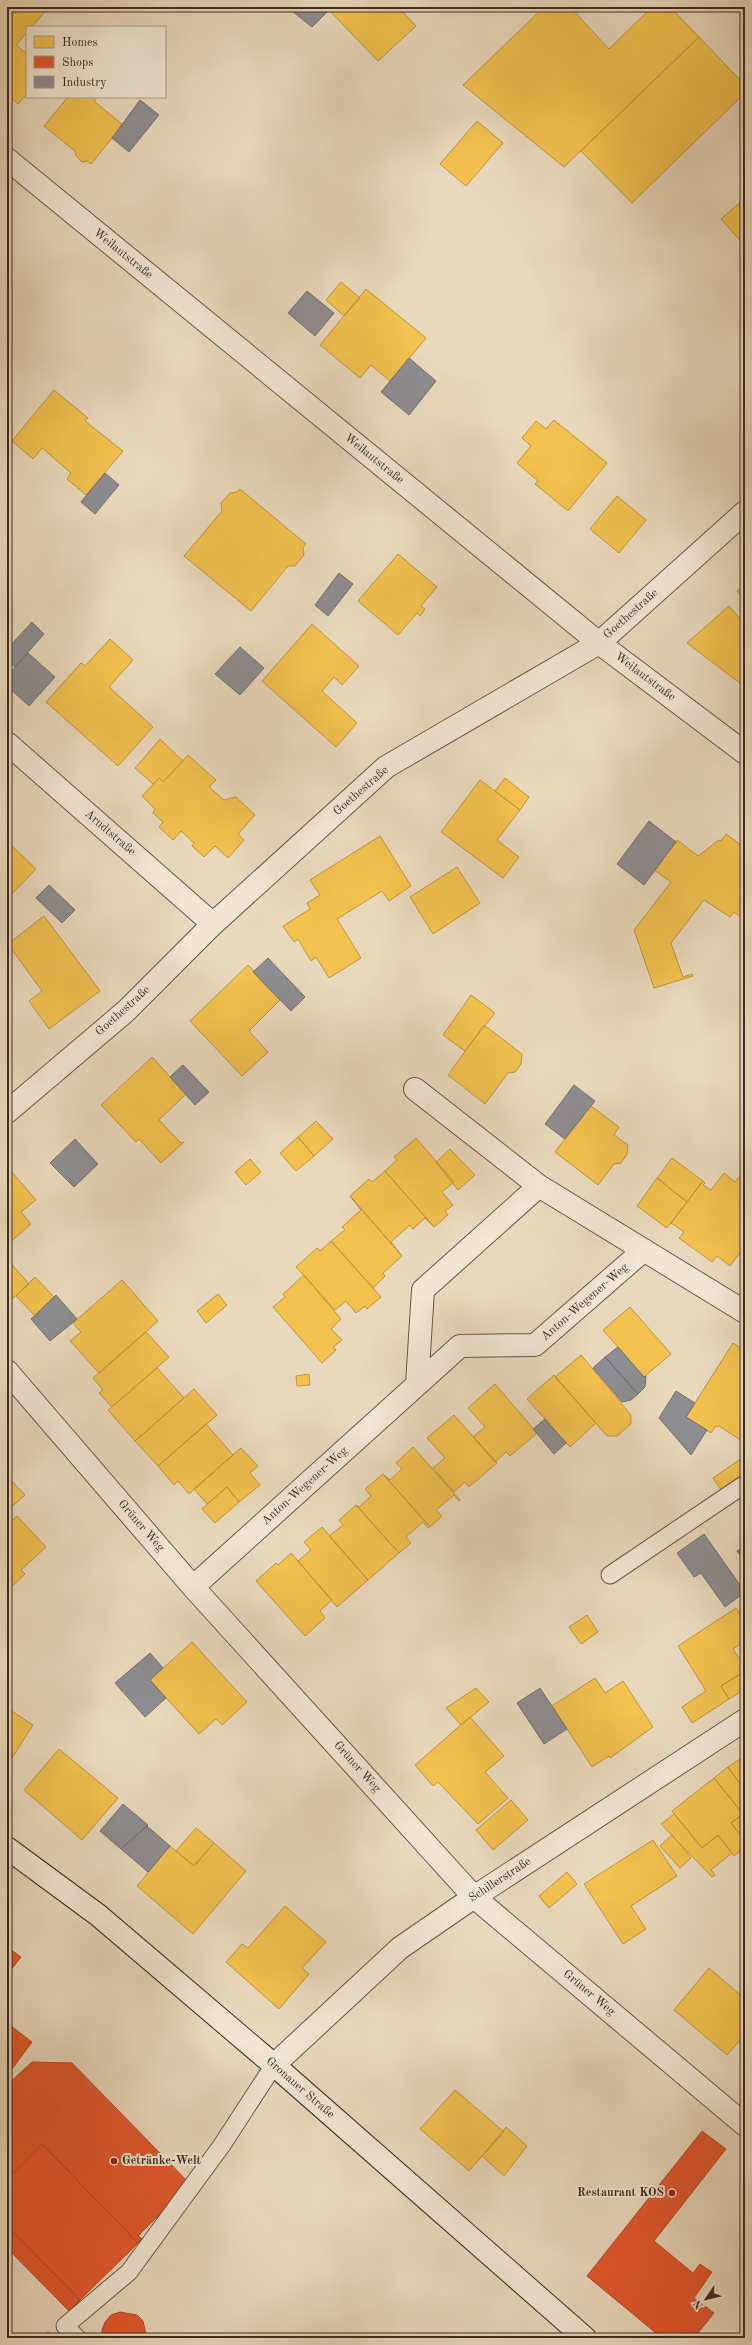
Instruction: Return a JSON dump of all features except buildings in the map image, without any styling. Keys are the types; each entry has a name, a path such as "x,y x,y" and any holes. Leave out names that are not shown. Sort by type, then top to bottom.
{"street":[{"name":"Weilautstraße","path":"7,159 599,643 745,753"},
{"name":"Goethestraße","path":"7,1112 126,1011 213,924 386,767 599,643 745,512"},
{"name":"Arndtstraße","path":"7,743 213,924"},
{"path":"415,1089 539,1186 745,1312"},
{"path":"417,1384 424,1290 539,1186"},
{"name":"Anton-Wegener-Weg","path":"193,1587 460,1346 535,1344 644,1250"},
{"name":"Grüner Weg","path":"7,1371 193,1587 474,1897 745,2125"},
{"name":"Schillerstraße","path":"274,2065 400,1948 474,1897 745,1720"},
{"name":"Gronauer Straße","path":"7,1848 98,1915 274,2065 585,2338"}],"lane":[{"path":"610,1575 745,1484"},
{"path":"77,2338 65,2326 129,2272 222,2145 274,2065"}],"place":[{"name":"Getränke-Welt","path":"114,2161"},
{"name":"Restaurant KOS","path":"672,2193"}]}
